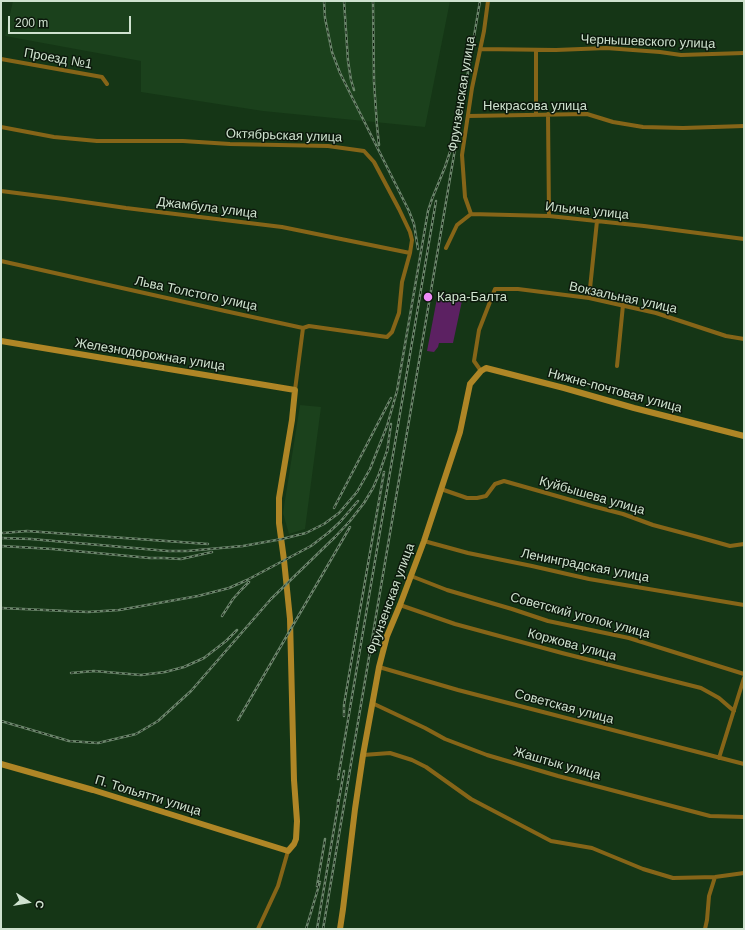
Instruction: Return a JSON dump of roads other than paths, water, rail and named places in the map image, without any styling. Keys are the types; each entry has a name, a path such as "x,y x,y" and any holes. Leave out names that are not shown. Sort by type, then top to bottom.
{"street":[{"name":"Фрунзенская улица","path":"471,214 465,197 462,155 472,88 484,31 488,1"},
{"name":"Чернышевского улица","path":"480,48 536,50 606,48 681,55 744,53"},
{"path":"536,50 536,115"},
{"name":"Проезд №1","path":"1,59 102,77 107,84"},
{"path":"548,114 549,216"},
{"name":"Некрасова улица","path":"468,116 587,114 613,122 643,127 682,128 744,126"},
{"name":"Октябрьская улица","path":"1,127 54,137 97,141 183,141 230,144 328,146 364,151 374,162 410,232 412,240 402,282 399,313 392,332 387,337"},
{"name":"Джамбула улица","path":"1,191 282,227 410,253"},
{"path":"446,248 457,225 471,214"},
{"name":"Ильича улица","path":"471,214 549,216 744,239"},
{"path":"589,298 597,221"},
{"name":"Льва Толстого улица","path":"1,261 303,328 309,326 387,337"},
{"name":"Вокзальная улица","path":"481,371 474,361 479,330 495,289 518,289 589,298 656,313 726,336 744,339"},
{"path":"616,366 623,306"},
{"path":"258,929 278,886 288,851 296,839 297,822 294,780 290,619 279,523 279,498 292,420 303,328"},
{"name":"Железнодорожная улица","path":"1,341 295,390"},
{"name":"Нижне-почтовая улица","path":"481,371 486,368 744,436"},
{"name":"Фрунзенская улица","path":"340,929 363,755 379,667 387,636 424,541 460,432 470,384 481,371"},
{"name":"Куйбышева улица","path":"441,489 467,498 477,498 486,496 495,484 504,481 730,546 744,544"},
{"name":"Ленинградская улица","path":"424,541 468,553 589,579 744,605"},
{"name":"Советский уголок улица","path":"411,576 447,590 512,608 548,621 629,638 744,674"},
{"name":"Коржова улица","path":"400,605 455,624 701,688 718,698 734,711"},
{"name":"Советская улица","path":"379,667 458,690 744,764"},
{"path":"719,758 744,678"},
{"name":"Жаштык улица","path":"372,703 445,739 487,755 558,776 710,816 744,817"},
{"path":"363,755 390,753 426,766 471,799 551,841 592,848 643,869 673,878 715,877 744,873"},
{"name":"П. Тольятти улица","path":"1,764 100,792 288,851"},
{"path":"705,929 708,920 709,896 715,877"}],"railway":[{"path":"324,1 325,18 332,52 340,73 409,211 414,224 418,249"},
{"path":"344,1 348,61 354,90"},
{"path":"373,1 374,82 379,145"},
{"path":"323,929 480,1"},
{"path":"1,538 31,539 168,551 187,551 243,546 282,539 306,533 324,524 339,513 357,492 370,469 387,426 397,391 428,211 450,152"},
{"path":"338,779 436,201"},
{"path":"334,508 391,398"},
{"path":"387,452 391,424"},
{"path":"1,721 69,741 98,743 136,734 158,721 191,691 271,599 350,521 373,488 388,448"},
{"path":"344,716 344,705 384,472"},
{"path":"1,608 88,612 119,610 198,596 229,588 311,546 340,522 358,501"},
{"path":"238,720 350,527"},
{"path":"3,533 27,531 208,544"},
{"path":"1,546 150,558 181,559 212,552"},
{"path":"222,616 233,599 249,582"},
{"path":"71,673 94,671 141,675 165,672 184,667 204,658 226,641 237,630"},
{"path":"338,805 344,771"},
{"path":"317,929 338,800"},
{"path":"317,886 325,839"},
{"path":"306,929 320,882"}],"place":[{"name":"Кара-Балта","path":"428,297"}]}
